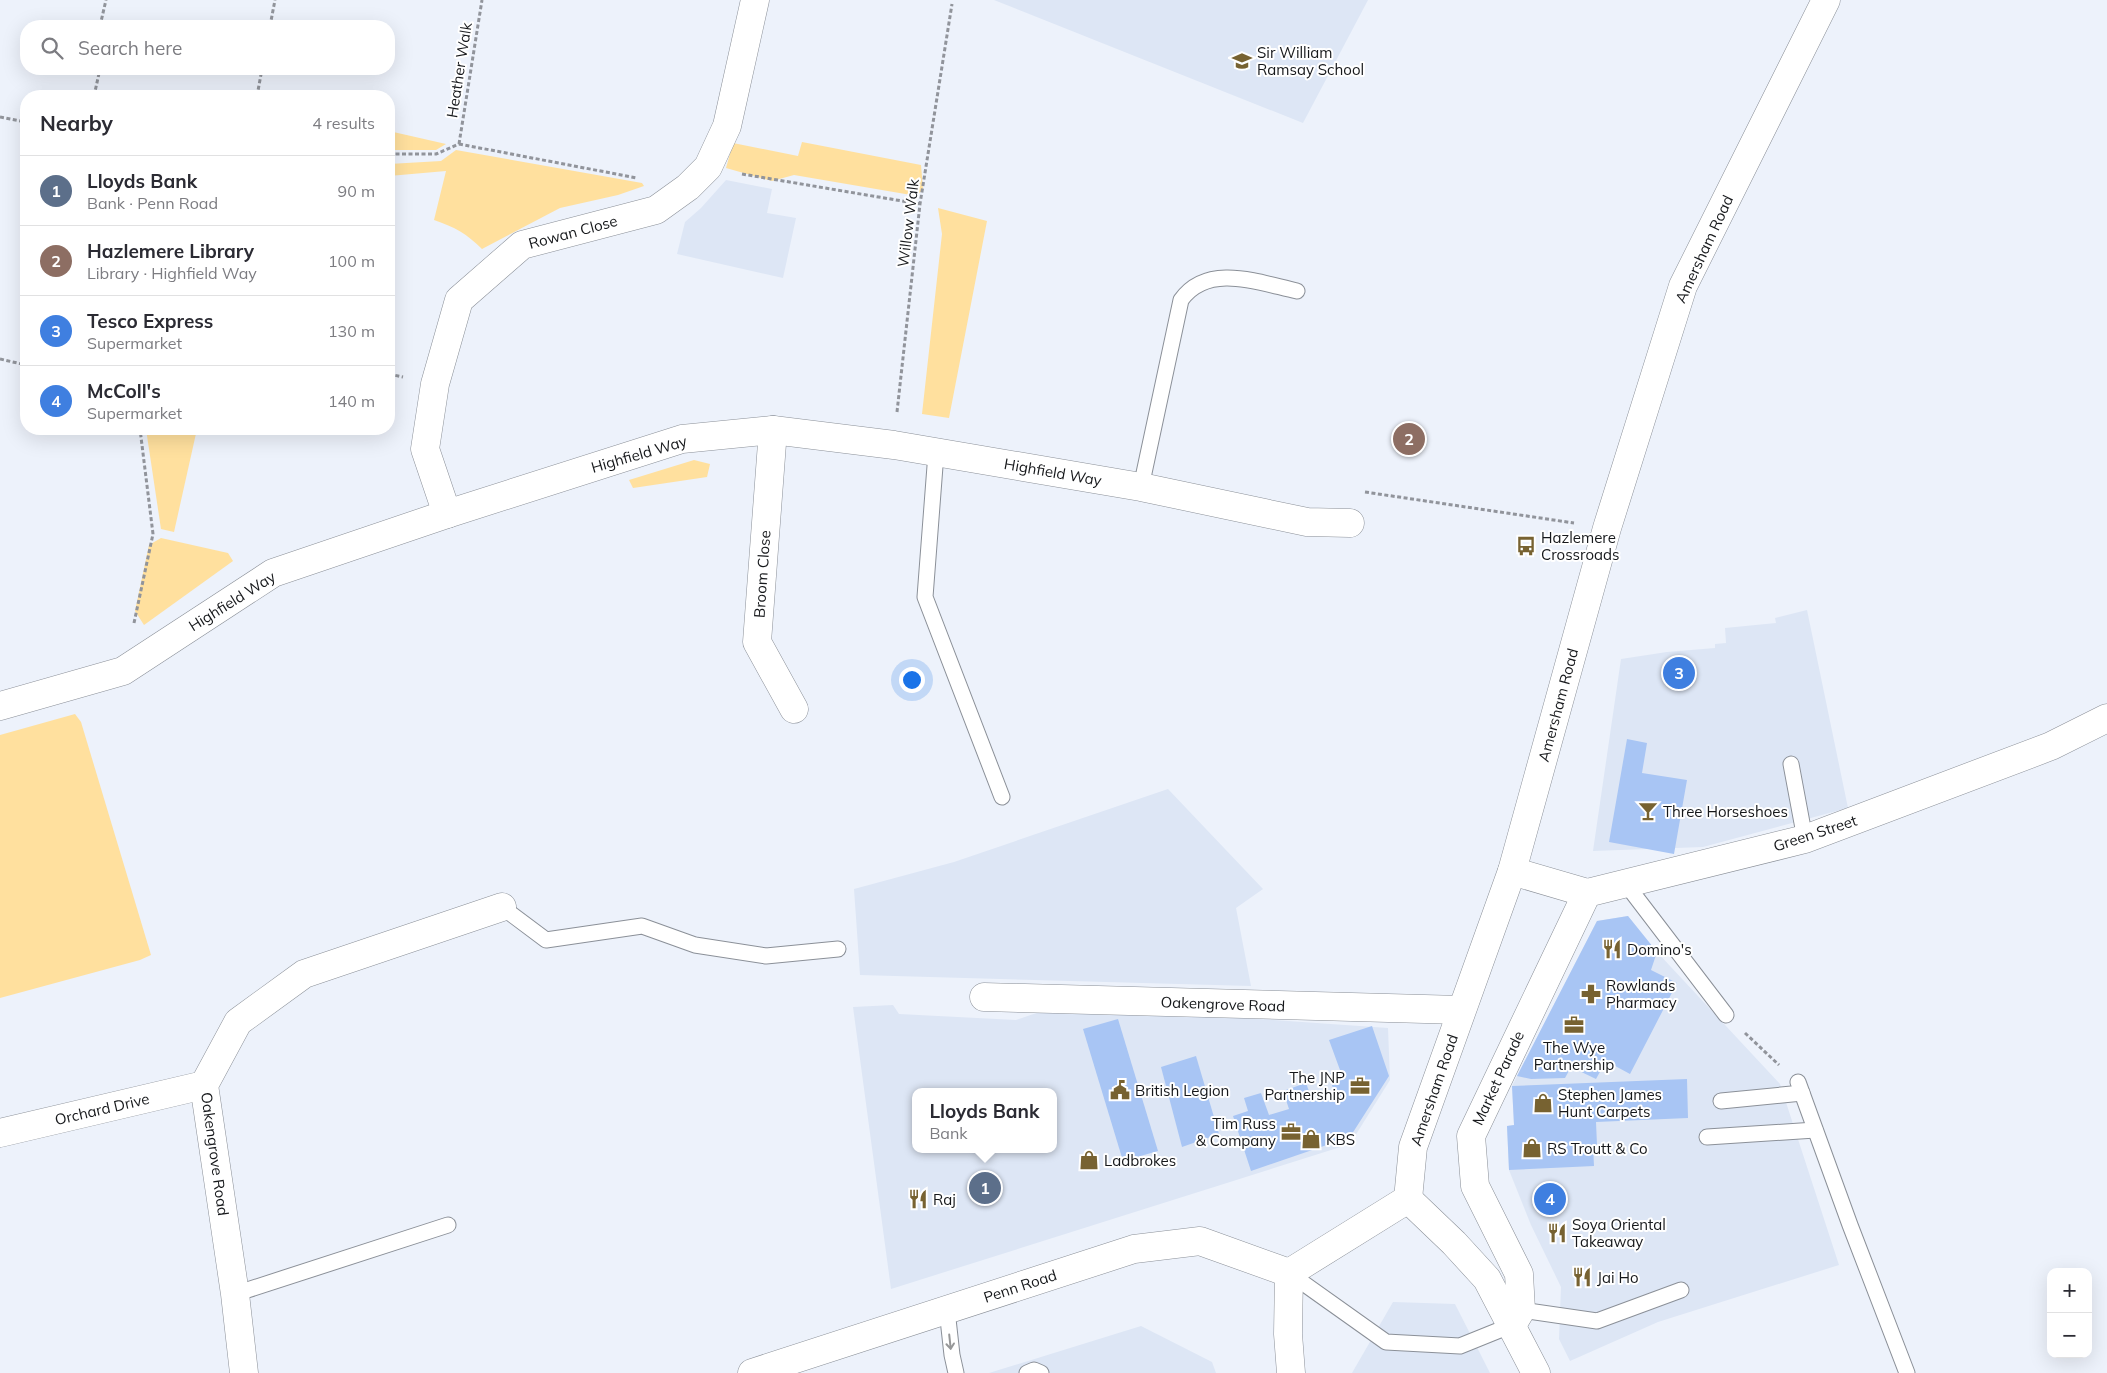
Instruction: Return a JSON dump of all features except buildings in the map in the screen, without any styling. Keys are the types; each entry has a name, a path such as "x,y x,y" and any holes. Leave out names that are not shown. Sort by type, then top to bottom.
{"street":[{"name":"Rowan Close","path":"447,514 425,449 435,384 459,300 522,245 656,210 688,187 708,167 727,126 755,0"},
{"name":"Amersham Road","path":"1408,1199 1413,1147 1512,871 1607,528 1684,286 1826,0"},
{"name":"Highfield Way","path":"0,706 124,671 273,573 682,438 773,430 894,445 1141,487 1307,522 1350,523"},
{"name":"Broom Close","path":"773,430 757,642 794,708"},
{"name":"Green Street","path":"1512,871 1587,893 1805,839 2051,746 2107,718"},
{"name":"Market Parade","path":"1516,1318 1519,1274 1475,1186 1470,1136 1587,893"},
{"name":"Oakengrove Road","path":"244,1373 236,1294 204,1085 238,1022 304,974 502,907"},
{"name":"Oakengrove Road","path":"984,997 1461,1010"},
{"name":"Orchard Drive","path":"0,1133 204,1085"},
{"path":"1291,1373 1288,1334 1289,1273 1408,1199 1454,1243 1487,1279 1516,1318 1536,1373"},
{"name":"Penn Road","path":"754,1373 1134,1249 1200,1241 1289,1273"}],"lane":[{"path":"1141,487 1181,300 1184,295 1203,282 1227,277 1297,291"},
{"path":"936,453 925,597 1002,797"},
{"path":"1791,764 1805,839"},
{"path":"1626,884 1726,1015"},
{"path":"502,907 546,940 642,926 694,944 766,956 838,949"},
{"path":"1721,1101 1800,1088 1907,1373"},
{"path":"1707,1137 1815,1130"},
{"path":"236,1294 448,1225"},
{"path":"1289,1273 1386,1342 1460,1346 1516,1318 1597,1322 1681,1290"},
{"path":"947,1310 956,1373"},
{"path":"1027,1373 1034,1370 1041,1373"}],"path":[{"path":"101,20 106,0"},
{"path":"271,20 275,0"},
{"name":"Heather Walk","path":"395,154 436,154 459,144 482,0"},
{"name":"Willow Walk","path":"894,445 920,204 952,4"},
{"path":"95,90 99,75"},
{"path":"258,90 261,75"},
{"path":"0,117 20,121"},
{"path":"0,359 20,364"},
{"path":"124,671 153,534 141,435"},
{"path":"1350,523 1363,492 1607,528"},
{"path":"1726,1015 1800,1088"}],"shaded area":[{"name":"Sir William Ramsay School","path":"994,0 1368,0 1303,123"},
{"path":"395,132 446,144 436,150 395,150"},
{"path":"802,142 921,165 923,189 917,196 794,175 772,181 726,168 733,143 798,156"},
{"path":"456,150 642,183 644,186 618,195 560,208 482,249 460,232 434,220 446,171 395,175 395,164 441,161"},
{"path":"726,180 772,189 767,213 796,218 783,278 677,254 685,222 701,208"},
{"path":"938,208 987,221 949,418 922,414 942,234"},
{"path":"147,435 196,435 174,532 161,529"},
{"path":"694,460 710,464 707,477 633,488 629,480"},
{"path":"161,538 228,553 233,561 144,625 135,611 149,545"},
{"path":"1807,610 1848,808 1703,847 1593,851 1621,659 1667,652 1715,648 1715,644 1726,643 1725,628 1776,623 1775,618"},
{"path":"75,714 81,722 151,955 140,960 0,998 0,735"},
{"path":"1168,789 1263,889 1236,908 1251,986 860,975 854,889 954,862"},
{"path":"1628,916 1657,952 1780,1084 1839,1265 1658,1322 1570,1361 1559,1339 1561,1287 1531,1225 1509,1170 1507,1126 1514,1125 1512,1086 1597,921"},
{"path":"893,1005 899,1014 1016,1020 1060,1005 1388,1028 1390,1080 1350,1144 891,1289 853,1007"},
{"path":"1393,1302 1455,1304 1490,1373 1352,1373"},
{"path":"1141,1326 1212,1362 1216,1373 989,1373"}],"place":[{"name":"Sir William Ramsay School","path":"1242,61"},
{"name":"Hazlemere Library","path":"1409,439"},
{"name":"Hazlemere Crossroads","path":"1526,546"},
{"name":"Tesco Express","path":"1679,673"},
{"name":"Three Horseshoes","path":"1648,811"},
{"name":"Domino's","path":"1612,949"},
{"name":"Rowlands Pharmacy","path":"1591,994"},
{"name":"The Wye Partnership","path":"1574,1025"},
{"name":"The JNP Partnership","path":"1360,1086"},
{"name":"British Legion","path":"1120,1090"},
{"name":"Stephen James Hunt Carpets","path":"1543,1103"},
{"name":"Tim Russ & Company","path":"1291,1132"},
{"name":"KBS","path":"1311,1139"},
{"name":"RS Troutt & Co","path":"1532,1148"},
{"name":"Ladbrokes","path":"1089,1160"},
{"name":"Lloyds Bank","path":"985,1188"},
{"name":"Raj","path":"918,1199"},
{"name":"McColl's","path":"1550,1199"},
{"name":"Soya Oriental Takeaway","path":"1557,1233"},
{"name":"Jai Ho","path":"1582,1277"}]}
